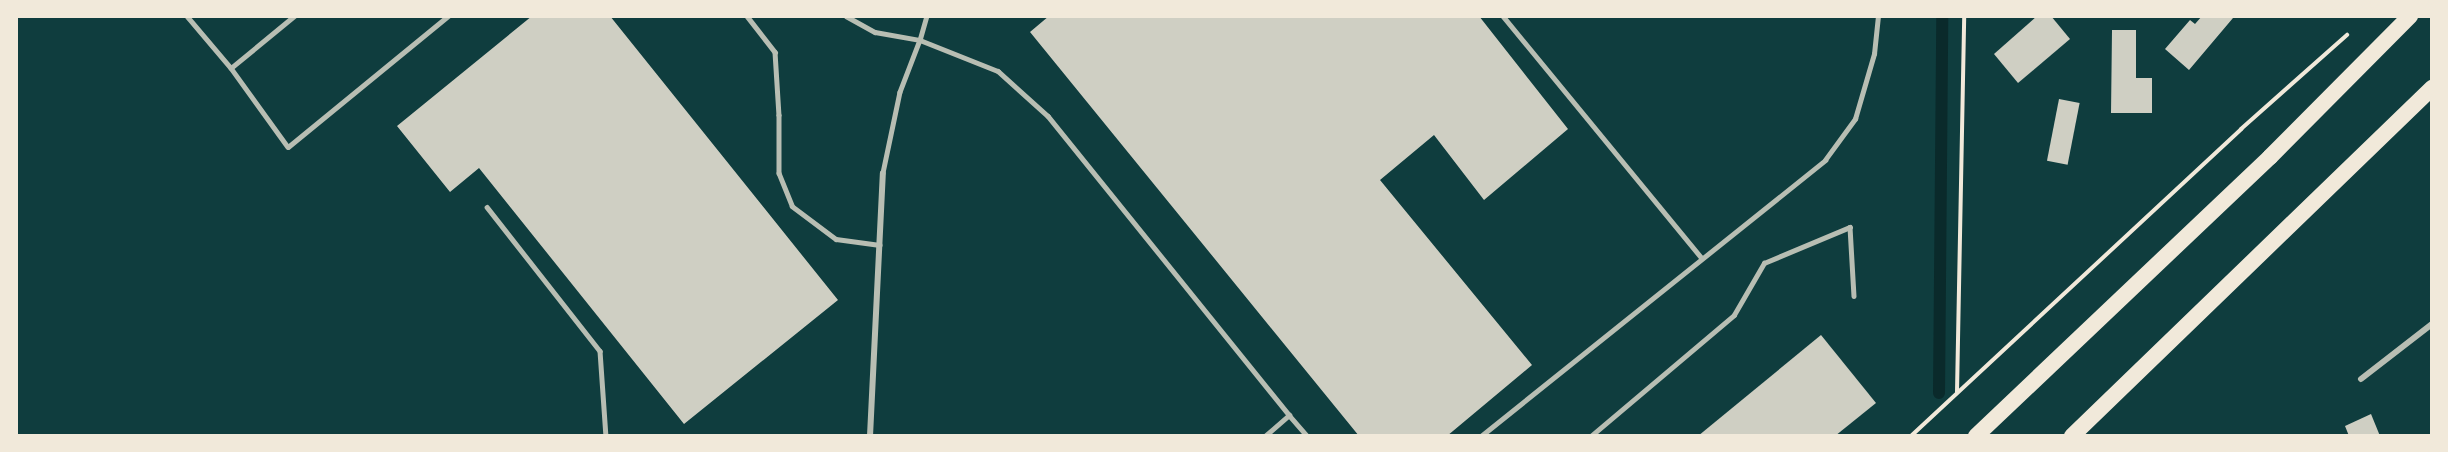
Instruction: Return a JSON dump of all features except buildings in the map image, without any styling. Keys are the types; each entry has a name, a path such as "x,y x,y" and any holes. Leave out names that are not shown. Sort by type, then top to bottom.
{"highway":[{"path":"1976,435 2270,157 2410,16"},
{"path":"2073,435 2432,88"}],"street":[{"path":"870,435 883,173"},
{"path":"2361,380 2432,324"}],"lane":[{"path":"187,16 231,68 288,147 448,16"},
{"path":"231,68 294,16"},
{"path":"747,16 775,52 779,115 779,173 792,206 836,239 880,245"},
{"path":"846,16 875,32 920,40 998,71 1048,116 1307,435"},
{"path":"883,173 900,92 927,16"},
{"path":"1503,16 1701,258"},
{"path":"1481,435 1825,160 1855,119 1874,54 1878,16"},
{"path":"487,207 600,351 606,435"},
{"path":"1591,435 1734,315 1764,262 1850,227 1854,296"},
{"path":"1265,435 1289,415"}],"path":[{"path":"1957,393 1964,16"},
{"path":"1911,435 2241,129 2351,32"}],"waterway":[{"path":"1939,393 1942,16"}]}
